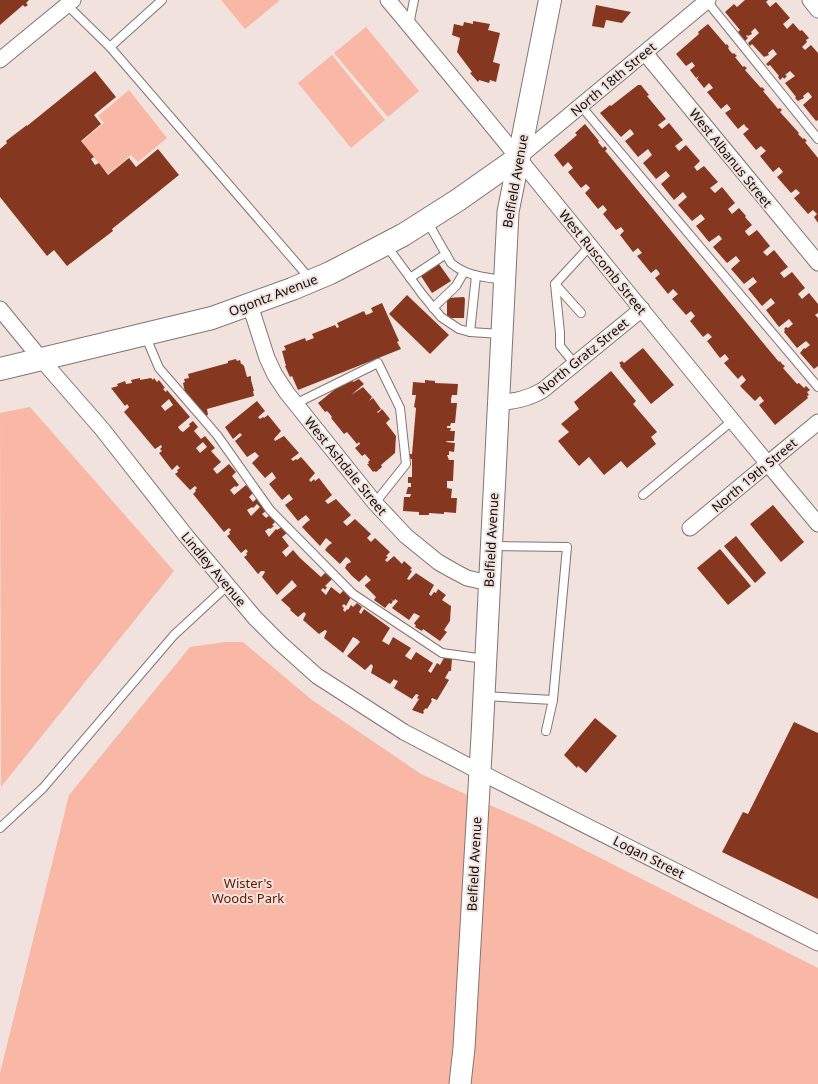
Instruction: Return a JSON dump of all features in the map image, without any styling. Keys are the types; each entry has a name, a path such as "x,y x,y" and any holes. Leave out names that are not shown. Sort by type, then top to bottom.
{"main road":[{"name":"Belfield Avenue","path":"519,157 550,0"},
{"name":"Ogontz Avenue","path":"0,369 212,318 312,281 386,245 427,221 519,157"}],"street":[{"name":"West Ruscomb Street","path":"388,0 519,157 732,421 818,524"},
{"name":"North 18th Street","path":"519,157 707,0"},
{"path":"810,0 818,10"},
{"path":"0,60 67,2"},
{"name":"West Albanus Street","path":"645,53 818,263"},
{"name":"Belfield Avenue","path":"460,1084 464,1048 480,772 508,212 519,157"},
{"name":"West Ashdale Street","path":"250,305 267,358 275,375 295,404 375,503 406,536 438,562 467,578 489,583"},
{"name":"North Gratz Street","path":"498,403 521,400 533,396 543,390 642,308"},
{"name":"Lindley Avenue","path":"0,309 102,429 187,537 228,586 255,618 279,642 317,676 404,732 480,772"},
{"name":"North 19th Street","path":"690,528 818,422"},
{"name":"Logan Street","path":"480,772 818,942"}],"lane":[{"path":"110,47 162,0"},
{"path":"409,25 414,0"},
{"path":"707,0 818,139"},
{"path":"67,2 110,47 312,281"},
{"path":"581,106 818,387"},
{"path":"427,221 451,263 464,272 476,276 504,280"},
{"path":"386,245 441,317 459,329 470,332 502,334"},
{"path":"574,363 560,346 555,284 590,246"},
{"path":"410,278 446,254"},
{"path":"433,308 456,286 464,272"},
{"path":"470,332 476,276"},
{"path":"555,284 581,313"},
{"path":"144,334 159,368 216,435 270,510 353,594 442,653 485,660"},
{"path":"295,404 378,363 400,408 406,464 375,503"},
{"path":"643,495 732,421"},
{"path":"491,546 567,547 553,700 546,731"},
{"path":"0,828 43,788 174,635 228,586"},
{"path":"484,696 553,700"}],"green space":[{"path":"221,0 278,0 279,1 245,29"},
{"path":"366,27 419,91 388,117 334,53"},
{"path":"332,55 385,120 351,148 298,83"},
{"path":"129,90 167,138 138,162 131,155 108,174 81,142 104,123 98,116"},
{"path":"30,407 174,571 1,787 0,413"},
{"name":"Wister's Woods Park","path":"225,642 243,642 312,700 421,774 539,827 818,968 818,1084 0,1084 0,1073 69,795 190,647"}],"building":[{"path":"0,0 29,0 26,3 28,5 25,7 23,5 0,25"},
{"path":"745,0 768,0 766,2 770,7 776,2 790,18 783,24 787,29 793,23 809,38 802,47 805,50 811,45 818,53 818,120 816,121 803,105 812,97 810,94 808,92 803,96 804,98 798,101 785,83 795,76 790,71 785,75 787,76 784,79 783,77 780,80 778,77 779,76 770,65 768,66 766,64 777,54 773,49 768,53 769,55 764,57 752,44 750,46 748,43 759,33 755,28 751,32 752,34 746,36 748,38 745,41 738,32 740,30 725,12 734,4 737,7"},
{"path":"596,5 631,12 622,23 606,20 604,28 592,26"},
{"path":"473,21 490,24 488,30 500,33 493,62 500,64 496,82 490,80 489,83 479,80 478,82 470,73 472,72 457,52 460,38 452,35 454,24 463,26 464,22 473,24"},
{"path":"708,24 726,45 727,44 730,51 737,56 735,57 743,67 744,66 747,68 745,70 761,88 762,87 765,90 763,91 778,109 780,108 782,110 780,112 799,133 798,134 807,141 805,142 818,158 818,223 814,217 817,214 813,210 808,214 794,198 800,193 796,189 791,193 777,177 783,172 779,167 773,172 760,156 766,151 761,146 756,150 743,134 749,129 744,124 738,129 725,113 731,109 727,104 721,109 707,92 713,88 709,83 704,88 697,79 699,76 696,78 690,70 695,66 692,62 686,66 676,54"},
{"path":"95,71 116,97 94,115 101,124 81,141 94,157 91,159 95,165 99,163 108,175 129,158 136,167 158,149 179,175 112,229 113,231 67,266 54,250 47,256 0,197 0,149 7,143 6,141"},
{"path":"638,85 641,85 649,95 647,96 666,119 658,125 662,129 669,123 683,140 675,146 679,151 686,145 700,161 694,167 697,171 704,166 718,182 710,188 715,193 722,187 735,203 728,209 732,214 739,208 746,216 745,217 752,225 745,231 746,233 749,236 757,230 770,246 763,252 767,256 774,250 788,267 780,273 784,278 792,272 805,288 798,294 802,299 809,293 818,304 818,313 815,315 818,318 818,366 814,369 800,353 804,348 805,349 810,345 806,341 797,348 784,332 786,327 788,328 793,324 789,319 779,327 766,310 775,303 771,298 762,306 748,289 757,282 753,277 744,284 731,269 740,261 736,256 727,263 713,247 722,239 719,235 709,242 696,226 705,219 701,214 692,221 678,205 687,197 683,192 674,200 661,184 670,176 666,171 656,179 643,163 652,155 648,149 638,157 625,141 634,134 632,131 630,129 621,137 600,113"},
{"path":"585,124 603,148 605,146 607,149 605,151 764,344 779,362 780,361 785,366 783,368 797,384 799,383 804,388 806,386 810,390 807,392 809,395 807,396 808,398 775,425 759,405 764,401 760,396 755,401 740,386 746,380 742,375 738,379 724,363 729,359 725,354 720,358 707,341 712,337 708,333 703,337 690,321 695,316 691,311 686,315 672,299 678,294 673,289 668,294 655,278 660,274 658,271 656,269 651,273 637,256 642,253 638,248 633,252 620,235 624,231 621,227 616,230 603,214 607,210 603,205 598,209 585,193 590,188 586,184 581,188 568,172 573,168 568,162 563,167 554,155 577,135 575,133"},
{"path":"439,264 451,281 432,293 421,276"},
{"path":"407,295 449,335 430,354 389,314"},
{"path":"464,297 464,318 447,318 447,298"},
{"path":"382,303 399,341 397,342 401,349 298,390 292,376 290,377 285,366 282,351 286,350 284,346 305,338 306,341 314,338 312,334 335,325 337,328 339,327 337,323 364,311 366,315 369,314 373,312 371,308"},
{"path":"643,348 674,385 651,404 619,363 622,361 624,363"},
{"path":"236,359 237,361 240,360 241,364 244,366 247,377 251,376 254,396 207,409 208,415 203,417 186,397 183,383 185,382 184,379 189,378 188,374 228,363 228,361"},
{"path":"611,371 636,401 633,404 657,432 651,437 656,444 627,468 621,461 604,475 589,457 579,466 558,441 569,432 561,424 579,409 574,402"},
{"path":"151,378 153,380 154,378 157,382 159,380 165,388 163,389 166,392 167,390 190,417 178,427 180,430 183,432 193,421 198,427 194,431 201,439 205,436 215,448 211,451 221,462 213,469 217,474 229,464 236,472 232,476 239,485 230,490 234,495 246,485 253,493 249,497 253,502 257,498 267,510 262,514 266,518 270,515 276,521 272,525 274,526 265,531 269,537 276,529 277,530 282,527 287,533 282,537 289,546 282,552 286,557 293,550 321,577 325,573 332,579 325,586 327,587 325,590 323,588 321,590 326,595 331,587 340,594 344,590 351,597 346,606 344,604 342,606 345,612 351,605 353,607 357,603 362,607 359,612 361,614 364,609 390,628 382,641 389,645 393,637 411,648 405,656 411,660 416,652 433,663 428,671 431,673 437,663 440,665 445,656 452,659 451,671 449,671 445,678 449,680 437,700 432,698 432,701 427,709 426,708 423,711 423,714 412,710 419,699 417,698 419,695 416,694 412,699 394,688 398,681 394,679 390,684 371,673 373,666 371,664 365,670 347,656 360,642 357,639 353,637 343,653 324,638 327,631 325,630 319,634 303,620 306,614 304,612 298,617 290,610 291,609 281,600 297,586 292,580 277,595 262,577 265,572 261,571 258,574 244,557 248,552 246,549 241,553 227,536 230,534 229,532 231,530 229,528 224,532 193,494 197,488 195,486 190,490 175,474 180,468 177,465 172,470 159,453 162,451 160,449 162,447 161,445 155,449 124,412 129,407 127,404 125,406 111,388 118,386 117,384 125,381 126,384 132,383 131,380","holes":["169,399 173,405 165,411 161,406","203,442 207,447 200,453 196,448","257,504 260,507 251,516 247,510 252,507 253,508"]},
{"path":"359,379 364,384 351,395 363,387 372,397 369,401 373,398 381,409 377,412 378,413 382,409 390,419 386,423 396,436 395,453 381,465 382,467 376,472 373,472 367,464 369,464 368,462 370,460 365,454 362,456 355,448 360,444 359,442 357,444 347,432 344,434 331,418 332,417 329,413 327,411 325,412 318,403 339,386 352,380 353,382"},
{"path":"425,380 435,381 435,383 458,384 457,395 452,395 451,399 451,403 457,403 455,423 451,423 450,426 447,426 447,428 451,428 450,431 455,431 454,441 446,442 455,443 454,452 449,451 449,455 447,455 449,460 454,460 453,481 447,481 447,488 452,489 451,498 457,498 456,513 444,512 444,514 429,513 429,515 419,515 419,512 403,511 404,497 410,497 411,494 406,494 408,487 411,487 411,483 408,483 408,477 412,477 412,459 410,459 410,454 412,454 416,408 414,407 416,395 412,395 413,382 425,383"},
{"path":"257,401 265,411 258,417 260,419 268,415 281,431 274,439 275,441 284,436 299,453 291,459 293,461 301,457 315,473 309,480 311,482 314,479 315,481 319,478 332,495 325,501 328,504 336,499 351,515 343,522 347,526 355,519 371,534 367,538 371,542 375,538 390,552 386,556 388,557 385,560 387,562 394,556 402,564 404,561 412,568 410,570 412,571 407,579 409,580 416,573 434,585 429,594 431,596 434,592 436,593 438,589 446,595 442,600 451,606 450,621 444,630 447,632 440,641 423,629 422,631 415,627 416,625 414,624 420,616 414,613 409,620 392,608 398,601 395,599 394,601 391,599 393,601 391,604 389,603 385,608 374,600 376,597 365,586 371,580 366,575 359,582 352,576 345,568 347,564 351,562 349,559 346,557 340,564 325,550 332,543 326,538 320,546 302,527 310,520 306,515 298,521 285,505 293,499 289,494 282,500 269,484 276,478 272,472 265,478 252,463 259,456 255,452 247,457 235,441 242,435 240,433 233,439 225,427"},
{"path":"773,505 804,542 781,562 750,524"},
{"path":"736,536 766,573 755,583 724,546"},
{"path":"720,549 751,586 728,605 697,568"},
{"path":"595,718 617,736 586,773 578,766 577,768 564,755"},
{"path":"794,722 818,733 818,899 722,852 743,812 748,814"}]}
